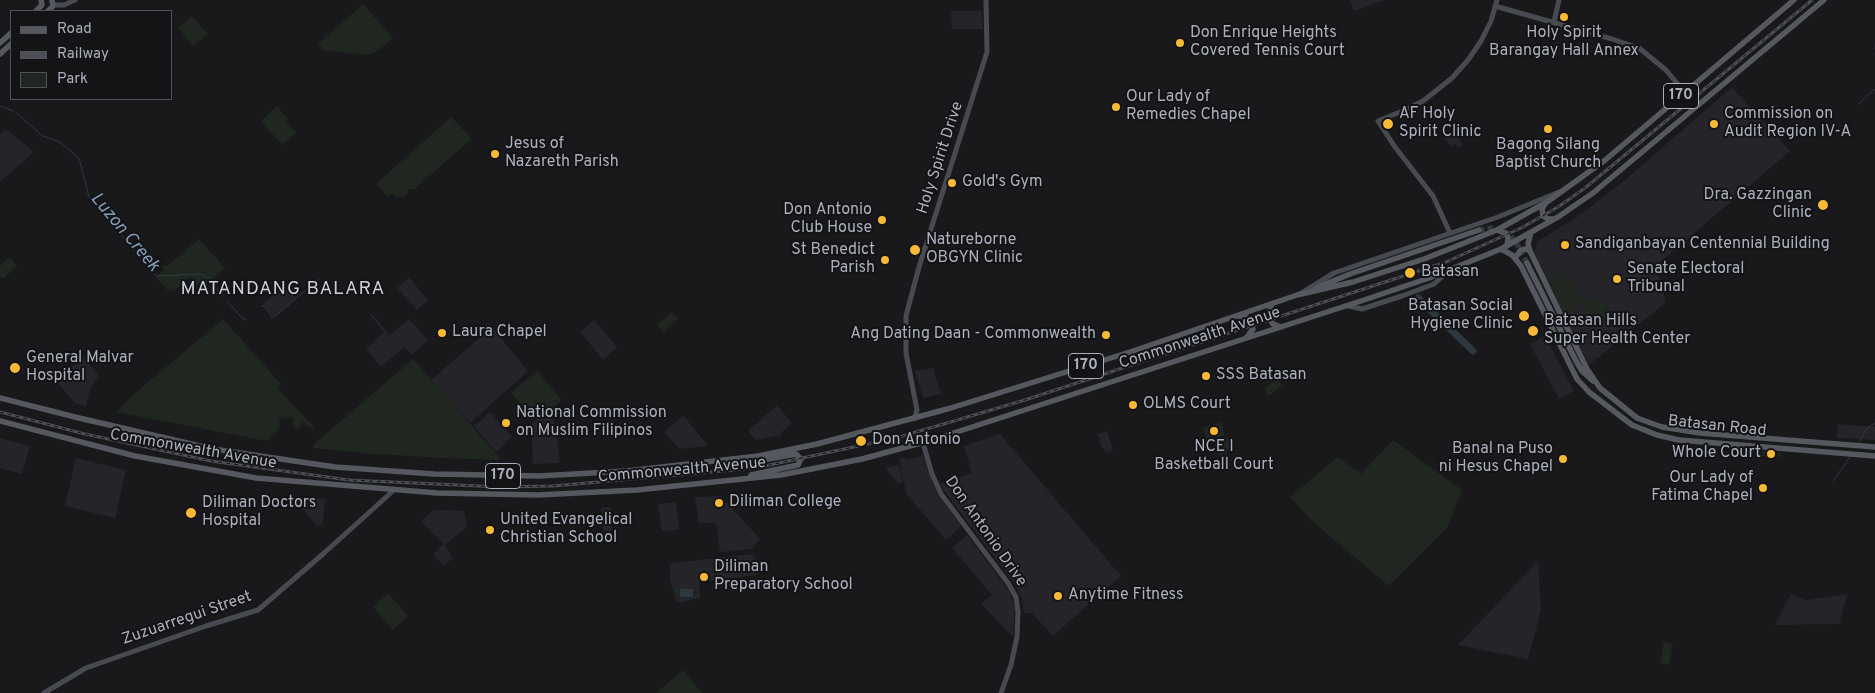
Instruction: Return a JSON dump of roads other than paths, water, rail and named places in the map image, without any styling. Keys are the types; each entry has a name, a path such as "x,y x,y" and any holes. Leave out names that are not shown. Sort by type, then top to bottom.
{"main road":[{"name":"Commonwealth Avenue","path":"0,398 213,449 359,469 434,474 551,475 646,470 743,457 817,444 924,416 1130,352 1297,295 1353,282 1424,259 1497,230 1547,202 1604,161 1794,0"},
{"name":"Commonwealth Avenue","path":"0,421 135,456 256,478 394,490 480,494 575,494 664,488 819,469 923,443 1348,306 1449,270 1501,249 1558,217 1614,177 1824,0"},
{"path":"0,43 10,34"},
{"path":"0,54 10,45"},
{"path":"1547,202 1542,209 1544,217 1550,220 1558,217"},
{"path":"1297,295 1350,274 1479,230"},
{"path":"1497,230 1507,234 1507,246"},
{"name":"Batasan Road","path":"1531,232 1528,240 1530,251 1587,369 1596,384 1628,412 1645,423 1662,428 1700,434 1875,447"},
{"name":"Batasan Road","path":"1501,249 1515,258 1524,271 1577,379 1589,392 1632,425 1657,435 1679,440 1875,456"},
{"path":"1515,258 1521,250 1530,251"},
{"path":"1527,263 1576,361 1585,375 1596,384"},
{"path":"1272,304 1269,313 1270,320 1273,324 1281,327"},
{"path":"1237,315 1250,320 1253,329 1247,337"},
{"path":"732,480 798,465 801,460 796,454 757,461 743,457"}],"street":[{"path":"53,2 64,5 75,0"},
{"name":"Holy Spirit Drive","path":"914,419 917,410 906,353 906,316 919,267 987,52 986,0"},
{"path":"1450,234 1433,196 1378,121 1416,105 1452,78 1481,41 1491,21 1497,0"},
{"path":"1554,22 1559,0"},
{"path":"1495,6 1639,48 1666,70 1685,93"},
{"name":"Commonwealth Avenue","path":"1297,295 1334,273 1498,217 1566,189"},
{"path":"917,410 924,416"},
{"name":"Don Antonio Drive","path":"923,443 932,474 941,494 1008,583 1016,597 1018,612 1017,637 1011,665 1001,693"},
{"name":"Zuzuarregui Street","path":"44,693 86,668 258,610 324,554 394,490"}],"waterway":[{"path":"1858,104 1875,89"},
{"name":"Luzon Creek","path":"0,106 13,111"},
{"name":"Luzon Creek","path":"15,112 43,136 60,142 79,158 89,197 156,276 202,274 211,280"},
{"name":"Luzon Creek","path":"261,307 263,305 273,318 319,279"},
{"name":"Luzon Creek","path":"213,284 224,297"},
{"path":"1418,298 1473,351"},
{"name":"Luzon Creek","path":"228,302 246,320"},
{"path":"1859,443 1867,428 1875,423"},
{"path":"1833,481 1850,457"}],"tunnel":[{"path":"1479,230 1493,228 1507,233 1516,242 1527,263"}],"railway":[{"path":"0,412 85,434 211,461 349,480 500,487 553,486 760,467 896,438 1025,400 1446,262 1521,228 1558,207 1585,188 1812,0"}],"place":[{"name":"Holy Spirit Barangay Hall Annex","path":"1564,17"},
{"name":"Don Enrique Heights Covered Tennis Court","path":"1180,43"},
{"name":"Our Lady of Remedies Chapel","path":"1116,107"},
{"name":"AF Holy Spirit Clinic","path":"1388,124"},
{"name":"Commission on Audit Region IV-A","path":"1714,124"},
{"name":"Bagong Silang Baptist Church","path":"1548,129"},
{"name":"Jesus of Nazareth Parish","path":"495,154"},
{"name":"Gold's Gym","path":"952,183"},
{"name":"Dra. Gazzingan Clinic","path":"1823,205"},
{"name":"Don Antonio Club House","path":"882,220"},
{"name":"Sandiganbayan Centennial Building","path":"1565,245"},
{"name":"Natureborne OBGYN Clinic","path":"915,250"},
{"name":"St Benedict Parish","path":"885,260"},
{"name":"Batasan","path":"1410,273"},
{"name":"Senate Electoral Tribunal","path":"1617,279"},
{"name":"Batasan Social Hygiene Clinic","path":"1524,316"},
{"name":"Batasan Hills Super Health Center","path":"1533,331"},
{"name":"Laura Chapel","path":"442,333"},
{"name":"Ang Dating Daan - Commonwealth","path":"1106,335"},
{"name":"General Malvar Hospital","path":"15,368"},
{"name":"SSS Batasan","path":"1206,376"},
{"name":"OLMS Court","path":"1133,405"},
{"name":"National Commission on Muslim Filipinos","path":"506,423"},
{"name":"NCE I Basketball Court","path":"1214,431"},
{"name":"Don Antonio","path":"861,441"},
{"name":"Whole Court","path":"1771,454"},
{"name":"Banal na Puso ni Hesus Chapel","path":"1563,459"},
{"name":"Our Lady of Fatima Chapel","path":"1763,488"},
{"name":"Diliman College","path":"719,503"},
{"name":"Diliman Doctors Hospital","path":"191,513"},
{"name":"United Evangelical Christian School","path":"490,530"},
{"name":"Diliman Preparatory School","path":"704,577"},
{"name":"Anytime Fitness","path":"1058,596"}],"district":[{"name":"MATANDANG BALARA","path":"283,290"}]}
